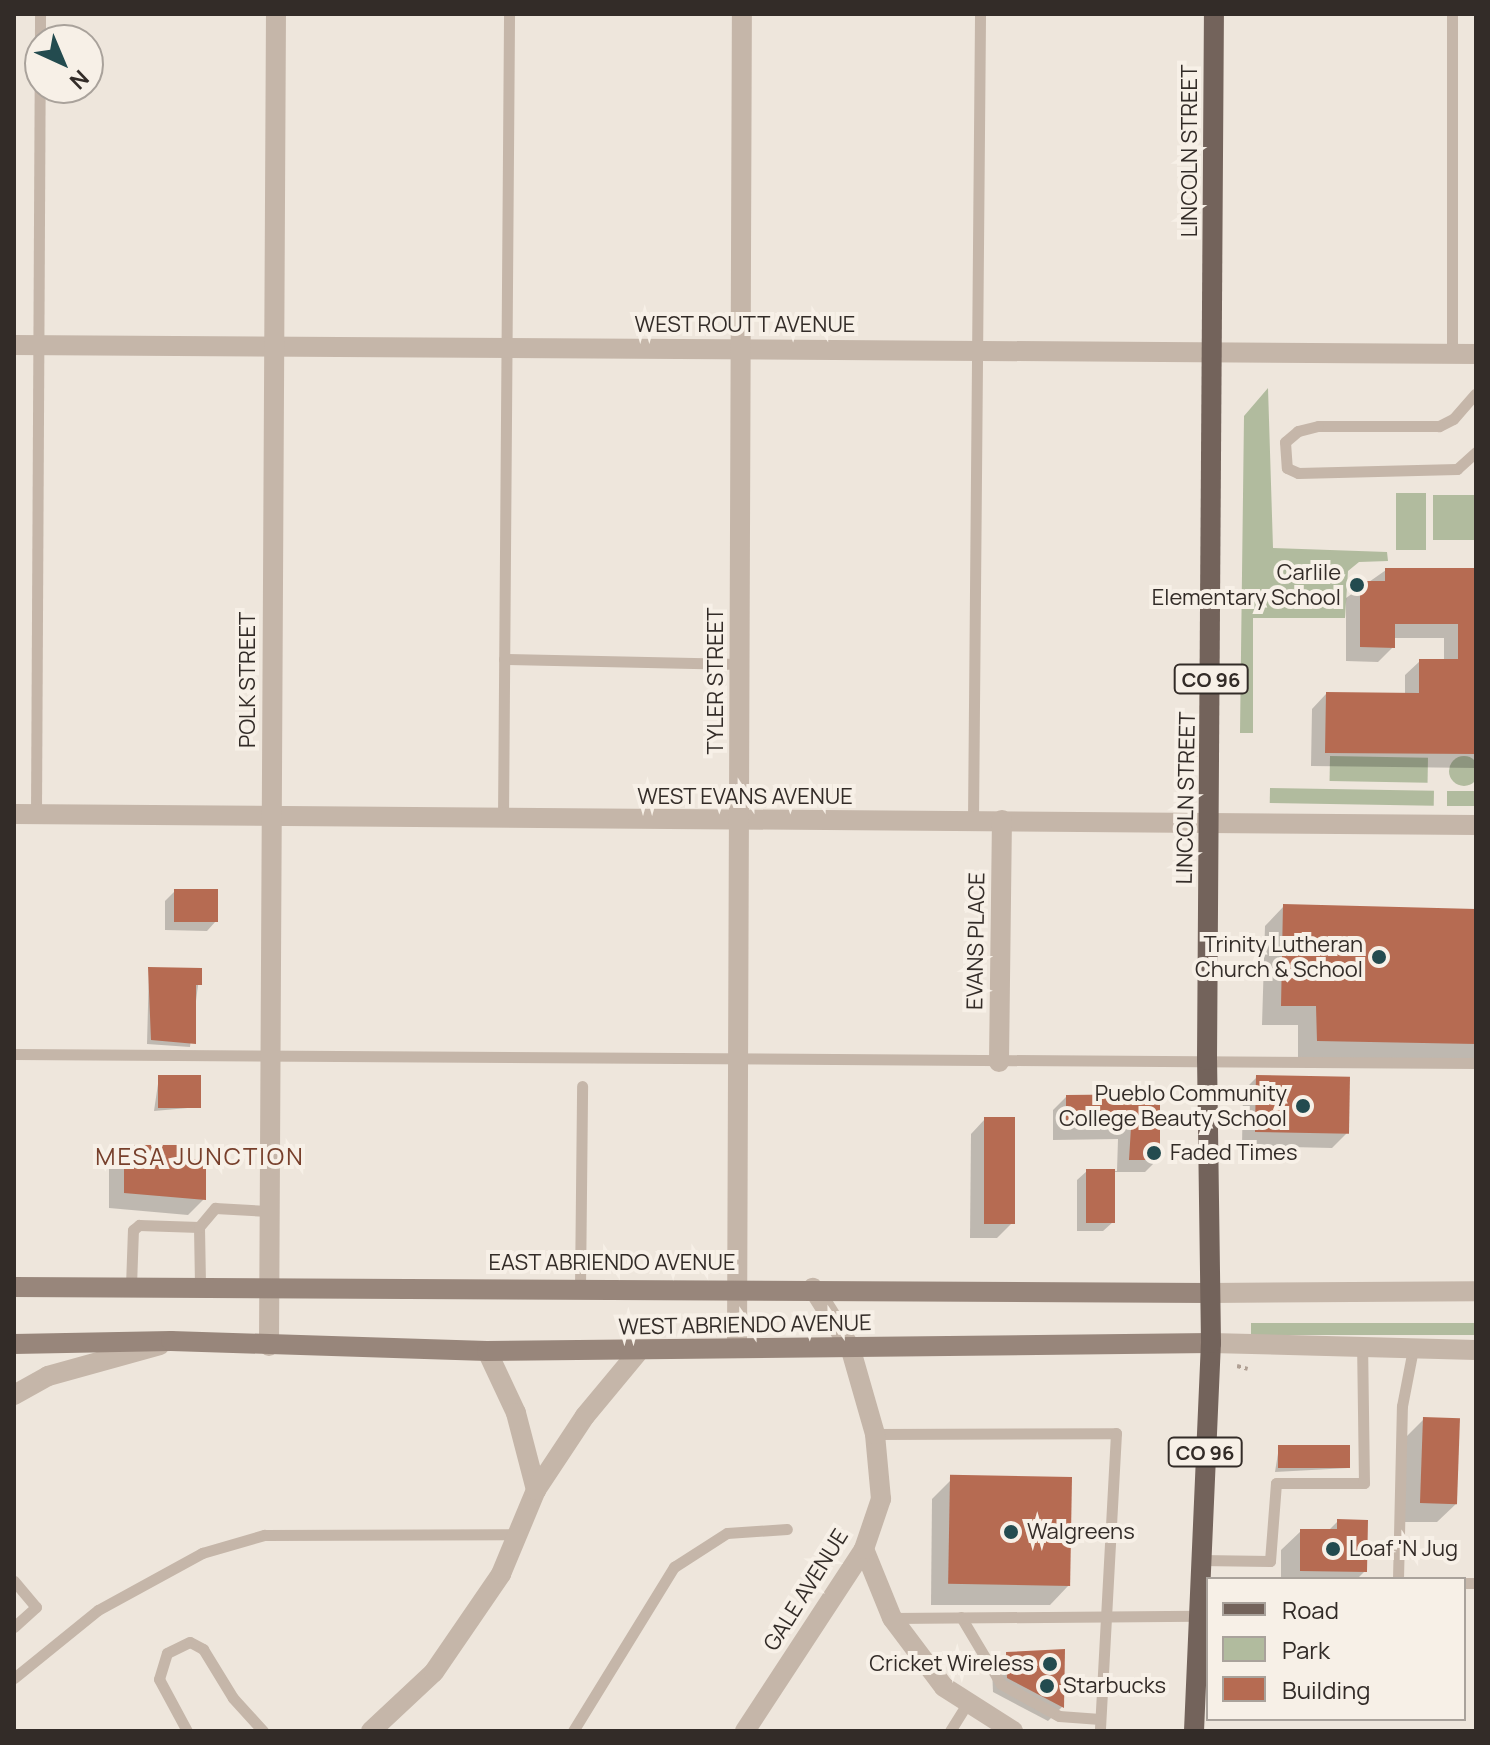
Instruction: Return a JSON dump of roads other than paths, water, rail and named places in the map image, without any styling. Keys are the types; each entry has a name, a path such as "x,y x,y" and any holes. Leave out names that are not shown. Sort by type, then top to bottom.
{"main road":[{"name":"LINCOLN STREET","path":"1211,1343 1207,1060 1215,352 1214,14"},
{"name":"EAST ABRIENDO AVENUE","path":"14,1287 738,1287 1209,1293"},
{"name":"WEST ABRIENDO AVENUE","path":"14,1344 171,1341 487,1351 639,1351 737,1347 1211,1343"},
{"name":"CO 96","path":"1194,1731 1211,1343"}],"street":[{"name":"POLK STREET","path":"269,1346 276,14"},
{"name":"TYLER STREET","path":"737,1347 742,14"},
{"name":"WEST ROUTT AVENUE","path":"14,345 1476,354"},
{"name":"WEST EVANS AVENUE","path":"14,814 739,823 1002,820 1476,825"},
{"name":"EVANS PLACE","path":"999,1062 1002,820"},
{"name":"GALE AVENUE","path":"745,1731 864,1549 881,1499 875,1434 850,1347 813,1288"},
{"path":"1209,1293 1476,1291"},
{"path":"14,1395 48,1376 171,1341"},
{"name":"WEST ABRIENDO AVENUE","path":"1211,1343 1476,1350"},
{"path":"487,1351 516,1413 536,1490"},
{"path":"371,1731 434,1672 501,1574 536,1490 585,1416 639,1351"},
{"path":"864,1549 892,1618 944,1687 1013,1731"}],"lane":[{"path":"36,814 40,14"},
{"path":"503,819 509,14"},
{"path":"973,820 980,14"},
{"path":"1452,14 1452,353"},
{"path":"1476,380 1476,395 1453,419 1439,426 1318,426 1298,431 1285,442 1287,468 1298,473 1457,469 1476,452"},
{"path":"504,659 740,664"},
{"path":"14,1054 1476,1063"},
{"path":"580,1288 582,1086"},
{"path":"200,1286 199,1227 215,1208 268,1211"},
{"path":"131,1286 133,1230 139,1225 199,1227"},
{"path":"1202,1573 1270,1561 1276,1483 1364,1483 1362,1348"},
{"path":"1398,1577 1402,1406 1413,1349"},
{"path":"875,1434 1116,1433 1100,1725 1059,1716 1001,1684 961,1617"},
{"path":"573,1731 674,1567 727,1533 787,1529"},
{"path":"14,1678 98,1610 202,1553 239,1542 264,1535 518,1534"},
{"path":"14,1581 36,1607 14,1627"},
{"path":"892,1618 1106,1614 1198,1616"},
{"path":"187,1731 159,1679 167,1653 190,1642 203,1649 233,1698 263,1731"},
{"path":"950,1731 968,1702"}],"place":[{"name":"Carlile Elementary School","path":"1357,585"},
{"name":"Trinity Lutheran Church & School","path":"1379,957"},
{"name":"Pueblo Community College Beauty School","path":"1303,1106"},
{"name":"Faded Times","path":"1154,1153"},
{"name":"Walgreens","path":"1011,1532"},
{"name":"Loaf 'N Jug","path":"1333,1549"},
{"name":"Cricket Wireless","path":"1050,1664"},
{"name":"Starbucks","path":"1047,1686"}],"district":[{"name":"MESA JUNCTION","path":"200,1156"}]}
